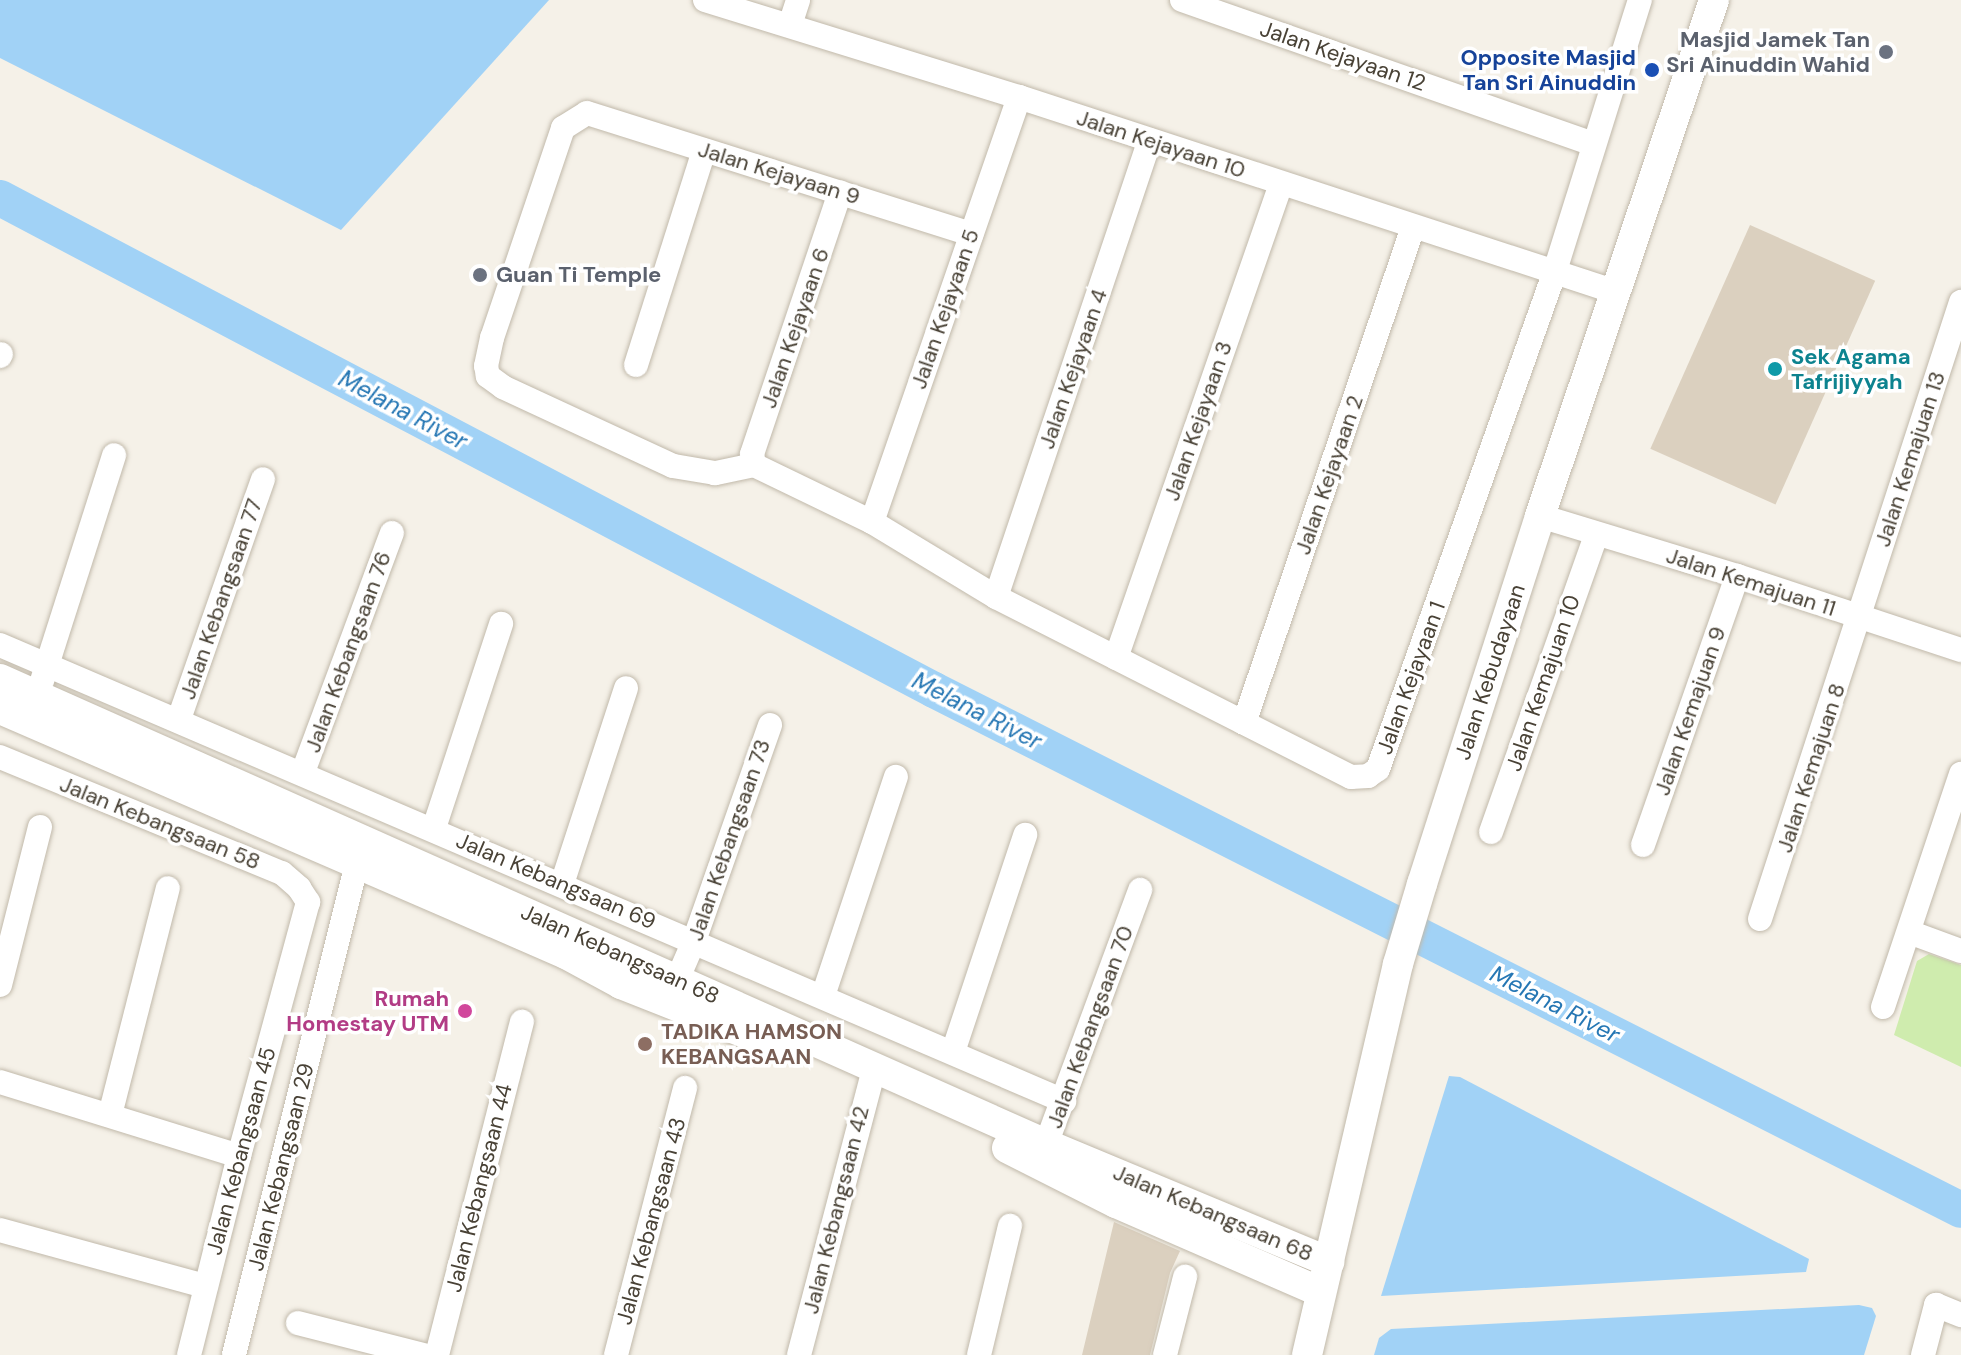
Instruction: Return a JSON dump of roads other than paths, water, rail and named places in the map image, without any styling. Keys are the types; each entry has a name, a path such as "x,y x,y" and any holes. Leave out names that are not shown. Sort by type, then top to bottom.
{"street":[{"name":"Jalan Kejayaan 10","path":"705,0 1019,97 1616,292"},
{"path":"790,25 798,0"},
{"name":"Jalan Kejayaan 12","path":"1182,0 1594,144"},
{"name":"Jalan Kebudayaan","path":"1307,1355 1398,964 1422,884 1540,516 1714,0"},
{"path":"1554,274 1594,144 1631,2"},
{"name":"Jalan Kejayaan 5","path":"872,522 1019,97"},
{"name":"Jalan Kejayaan 9","path":"754,465 715,473 673,466 503,387 488,376 486,366 492,338 563,128 575,117 587,113 971,234"},
{"name":"Jalan Kejayaan 4","path":"996,597 1150,140"},
{"path":"636,365 704,150"},
{"name":"Jalan Kejayaan 3","path":"1116,658 1281,184"},
{"name":"Jalan Kejayaan 6","path":"754,465 752,454 840,192"},
{"name":"Jalan Kejayaan 2","path":"1244,723 1413,227"},
{"name":"Jalan Kejayaan 1","path":"872,522 996,597 1351,777 1368,776 1378,769 1554,274"},
{"name":"Jalan Kemajuan 13","path":"1861,618 1961,302"},
{"path":"37,696 114,455"},
{"path":"754,465 872,522"},
{"name":"Jalan Kebangsaan 77","path":"179,719 263,479"},
{"name":"Jalan Kemajuan 11","path":"1540,516 1737,576 1961,650"},
{"name":"Jalan Kebangsaan 76","path":"303,772 392,533"},
{"name":"Jalan Kemajuan 10","path":"1491,832 1596,535"},
{"name":"Jalan Kemajuan 9","path":"1643,845 1737,576"},
{"name":"Jalan Kemajuan 8","path":"1760,919 1861,618"},
{"path":"434,828 501,624"},
{"name":"Jalan Kebangsaan 69","path":"0,645 434,828 1064,1101"},
{"name":"Jalan Kebangsaan 68","path":"0,679 360,853"},
{"path":"562,884 626,688"},
{"name":"Jalan Kebangsaan 68","path":"0,709 360,853 871,1075 1043,1154 1329,1262"},
{"name":"Jalan Kebangsaan 73","path":"673,990 694,941 770,725"},
{"name":"Jalan Kebangsaan 58","path":"0,757 282,873 299,888 308,902"},
{"path":"1883,1007 1956,807 1961,774"},
{"path":"823,996 896,777"},
{"path":"0,985 40,827"},
{"path":"953,1052 1025,835"},
{"name":"Jalan Kebangsaan 29","path":"234,1355 360,853"},
{"path":"110,1115 168,888"},
{"name":"Jalan Kebangsaan 70","path":"1043,1154 1140,890"},
{"name":"Jalan Kebangsaan 45","path":"189,1355 308,902"},
{"path":"1909,932 1961,951"},
{"name":"Jalan Kebangsaan 44","path":"437,1355 522,1022"},
{"name":"Jalan Kebangsaan 42","path":"799,1355 871,1075"},
{"path":"0,1082 239,1156"},
{"name":"Jalan Kebangsaan 43","path":"616,1355 685,1088"},
{"name":"Jalan Kebangsaan 68","path":"1043,1154 1116,1203 1321,1292"},
{"path":"979,1355 1010,1226"},
{"path":"0,1230 205,1286"},
{"path":"1165,1355 1185,1277"},
{"path":"1923,1355 1936,1305 1961,1315"},
{"path":"298,1323 424,1355"}],"water":[{"path":"0,0 549,0 341,230 0,58"},
{"path":"1449,1076 1460,1077 1809,1259 1806,1272 1381,1296"},
{"path":"1859,1305 1872,1308 1876,1316 1864,1355 1374,1355 1379,1338 1391,1329"}],"waterway":[{"name":"Melana River","path":"0,198 934,690 1961,1210"}],"place":[{"name":"Masjid Jamek Tan Sri Ainuddin Wahid","path":"1886,52"},
{"name":"Opposite Masjid Tan Sri Ainuddin","path":"1652,70"},
{"name":"Guan Ti Temple","path":"480,275"},
{"name":"Sek Agama Tafrijiyyah","path":"1775,369"},
{"name":"Rumah Homestay UTM","path":"465,1011"},
{"name":"TADIKA HAMSON KEBANGSAAN","path":"645,1044"}]}
